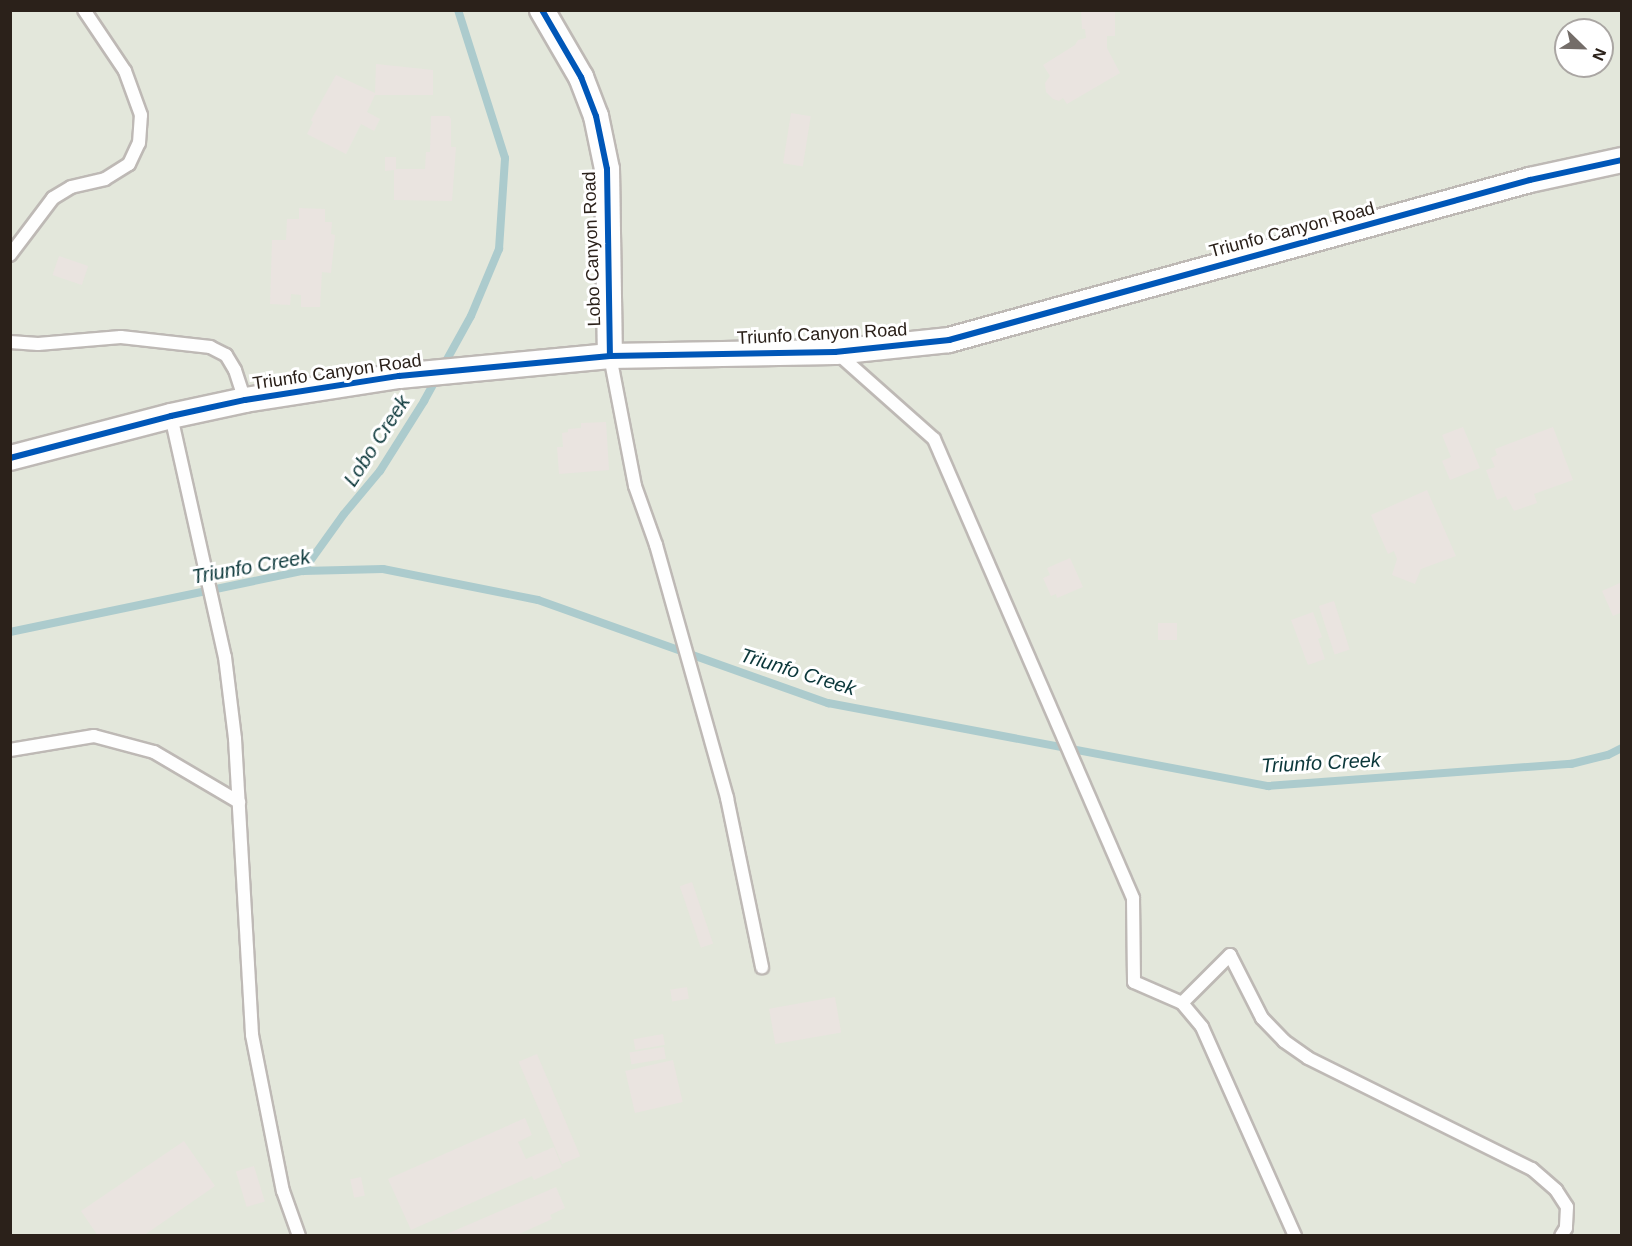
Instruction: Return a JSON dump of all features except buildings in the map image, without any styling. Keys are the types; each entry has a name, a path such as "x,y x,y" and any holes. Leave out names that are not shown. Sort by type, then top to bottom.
{"street":[{"name":"Lobo Canyon Road","path":"542,10 581,77 596,116 604,159 610,356"},
{"name":"Triunfo Canyon Road","path":"10,458 171,416 245,400 399,376 610,356 836,352 949,340 1530,180 1622,160"}],"lane":[{"path":"10,255 53,198 71,187 105,179 129,164 139,143 141,115 125,71 84,10"},
{"path":"10,342 38,344 122,337 210,347 226,355 235,370 245,400"},
{"path":"836,352 934,439 1133,898 1134,982 1182,1003 1202,1027 1295,1236"},
{"path":"610,356 635,486 656,545 727,798 762,967"},
{"path":"171,416 225,657 239,802 252,1035 283,1191 299,1236"},
{"path":"10,750 93,736 154,752 239,802"},
{"path":"1182,1003 1230,955 1262,1018 1284,1041 1308,1058 1532,1169 1556,1190 1567,1207 1566,1228 1561,1236"}],"shaded area":[{"path":"11,11 1621,11 1621,1235 11,1235"}],"waterway":[{"name":"Lobo Creek","path":"303,571 344,514 380,471 424,401 471,316 499,249 505,158 458,10"},
{"name":"Triunfo Creek","path":"10,632 303,571 383,569 538,600 828,703 1268,786 1571,764 1608,755 1622,748"}],"cycle path":[{"path":"542,10 581,77 596,116 607,169 610,356"},
{"path":"10,458 171,416 245,400 399,376 610,356 835,352 949,340 1530,180 1622,160"}]}
